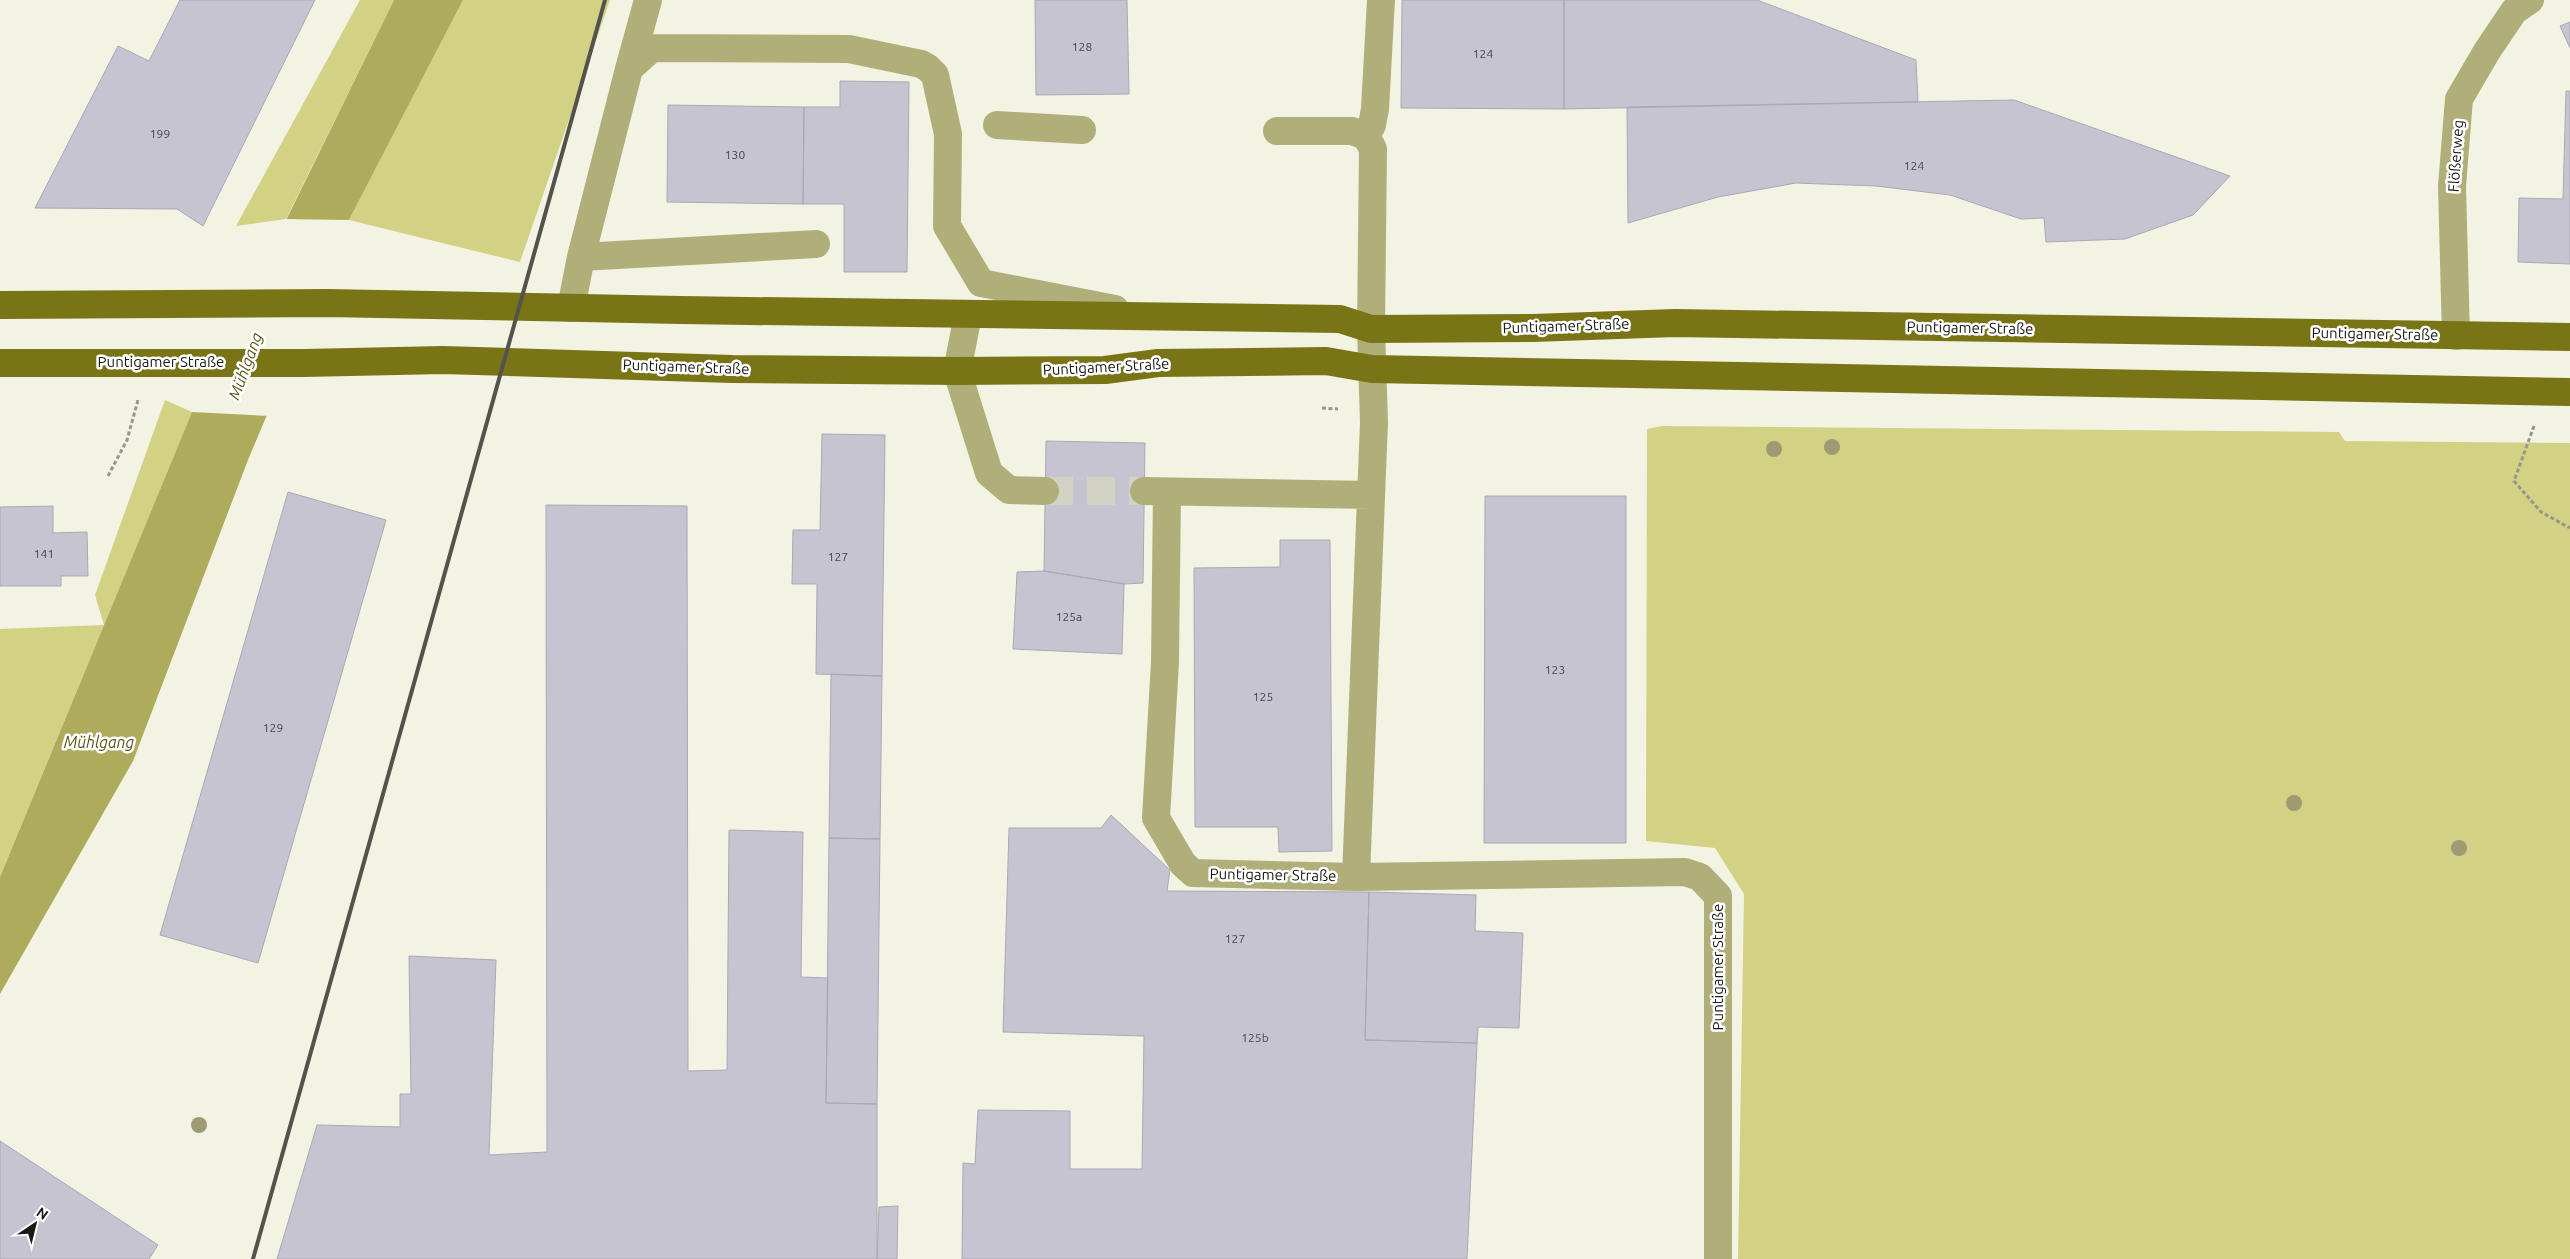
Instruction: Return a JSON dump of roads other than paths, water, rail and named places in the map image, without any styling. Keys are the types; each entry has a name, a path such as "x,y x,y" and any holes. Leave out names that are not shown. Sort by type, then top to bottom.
{"main road":[{"name":"Puntigamer Straße","path":"0,305 327,303 1340,320 1371,329 1533,328 1675,323 2570,337"},
{"name":"Puntigamer Straße","path":"0,363 182,361 304,363 443,360 732,369 957,371 1105,370 1158,363 1326,361 1372,369 2570,392"}],"street":[{"path":"571,308 581,257 648,0"},
{"path":"1277,131 1352,131 1366,136 1372,124 1374,109 1381,0"},
{"name":"Flößerweg","path":"2456,336 2452,186 2460,100 2487,51 2514,11 2530,0"},
{"name":"Puntigamer Straße","path":"629,69 652,48 849,49 921,64 935,75 948,134 947,226 981,284 1163,318"},
{"path":"998,125 1082,130"},
{"name":"Puntigamer Straße","path":"1356,877 1374,422 1371,329 1373,149 1366,136"},
{"path":"581,257 816,244"},
{"path":"968,314 957,371 969,403 989,473 1009,490 1045,491"},
{"name":"Puntigamer Straße","path":"1371,495 1156,492 1165,662 1156,818 1183,864 1193,873 1356,877 1684,872 1700,877 1709,884 1718,896 1718,1259"}],"water":[{"name":"Mühlgang","path":"394,0 463,0 349,220 248,460 133,761 0,994 0,877 192,412"}],"tunnel":[{"path":"1045,491 1144,491"}],"railway":[{"path":"253,1259 605,0"}]}
